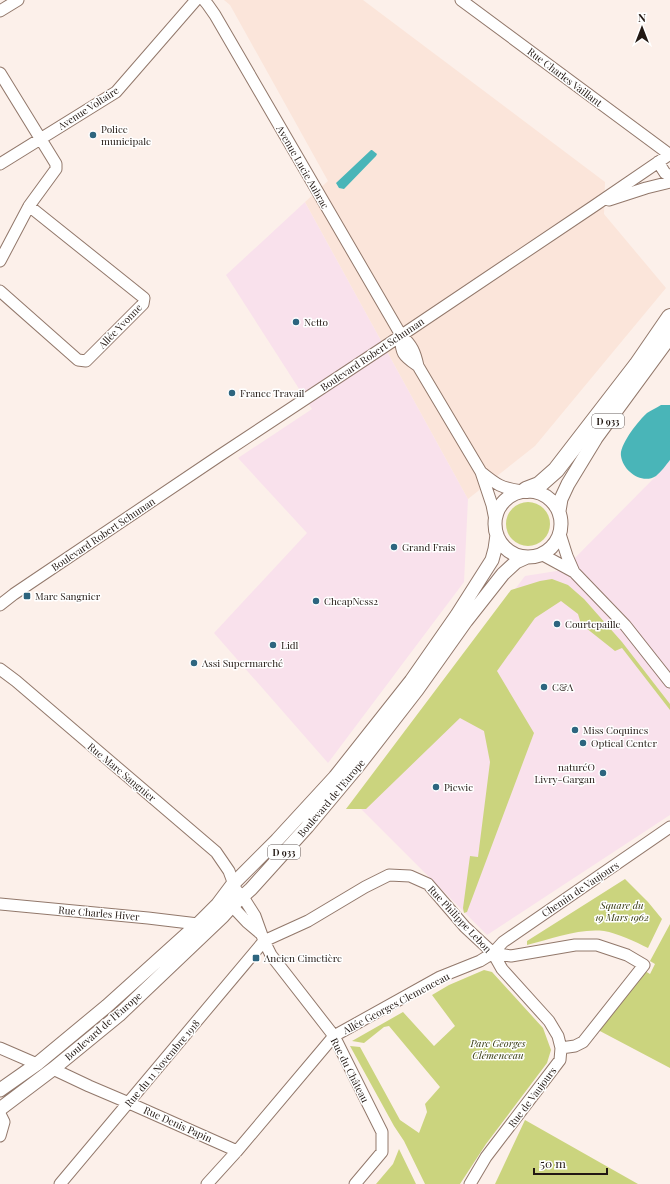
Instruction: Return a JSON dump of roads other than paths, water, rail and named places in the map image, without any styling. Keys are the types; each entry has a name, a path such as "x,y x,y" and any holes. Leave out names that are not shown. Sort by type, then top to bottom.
{"highway":[{"name":"D 933","path":"524,490 539,485 556,470 637,365 670,317"}],"main road":[{"name":"D 933","path":"560,511 561,499 568,484 596,438 670,337"},
{"path":"524,490 537,491 546,495 554,502 560,511 562,523 560,534 556,543 549,550 541,554 527,557 517,555 509,551 502,544 497,535 495,520 498,510 504,501 512,494 524,490"},
{"name":"Boulevard de l'Europe","path":"0,1109 53,1069 119,1015 232,906 235,891 335,777 411,681 457,615 492,560 497,535"},
{"name":"Boulevard de l'Europe","path":"0,1090 37,1064 108,1006 307,827 358,766 417,690 466,621 503,574 516,562 527,557"}],"street":[{"path":"0,11 18,0"},
{"name":"Avenue Voltaire","path":"0,164 116,92 196,0"},
{"name":"Avenue Lucie Aubrac","path":"204,0 215,15 401,335 400,348 407,358 418,366 481,472 492,505 495,520"},
{"name":"Rue Charles Vaillant","path":"461,0 670,154"},
{"path":"0,73 56,164 56,168 29,206 0,261"},
{"name":"Boulevard Robert Schuman","path":"3,598 401,335 670,154"},
{"path":"658,162 665,173 670,176"},
{"path":"599,203 670,182"},
{"name":"Allée Yvonne","path":"0,291 78,360 86,361 143,304 144,298 29,206"},
{"name":"Avenue Lucie Aubrac","path":"481,472 498,485 507,489 524,490"},
{"path":"560,534 574,572"},
{"path":"541,554 574,572 625,625 670,682"},
{"name":"Rue Marc Sangnier","path":"0,669 216,852 229,871 235,891"},
{"name":"Chemin de Vaujours","path":"492,953 503,942 670,828"},
{"name":"Rue Philippe Lebon","path":"262,937 308,921 365,887 389,876 410,876 428,884 465,927 492,953 502,969 549,1022 558,1036 561,1048"},
{"path":"235,891 255,916 262,937"},
{"name":"Rue Charles Hiver","path":"0,904 198,924"},
{"path":"232,906 262,937"},
{"name":"Rue du Château","path":"262,937 271,955 334,1036 382,1132 382,1152 355,1184"},
{"name":"Rue du 11 Novembre 1918","path":"60,1184 129,1103 262,937"},
{"path":"492,953 511,956 575,945 597,945 627,955 644,964 583,1042 575,1046 561,1048"},
{"name":"Allée Georges Clemenceau","path":"207,1184 326,1043 334,1036 440,977 480,961 492,953"},
{"path":"0,1048 37,1064"},
{"name":"Rue de Vaujours","path":"470,1184 486,1156 560,1060 561,1048"},
{"name":"Rue Denis Papin","path":"53,1069 236,1151"},
{"path":"0,1114 4,1122 0,1136"}],"water":[{"path":"371,150 377,154 376,156 344,189 339,188 336,183"},
{"path":"661,405 670,405 670,460 656,476 645,479 639,478 625,467 621,456 621,451 626,439 639,421 647,413"}],"place":[{"name":"Police municipale","path":"93,135"},
{"name":"Netto","path":"296,322"},
{"name":"France Travail","path":"232,393"},
{"name":"Grand Frais","path":"394,547"},
{"name":"Marc Sangnier","path":"27,596"},
{"name":"CheapNess2","path":"316,601"},
{"name":"Courtepaille","path":"557,624"},
{"name":"Lidl","path":"273,645"},
{"name":"Assi Supermarché","path":"194,663"},
{"name":"C&A","path":"544,687"},
{"name":"Miss Coquines","path":"575,730"},
{"name":"Optical Center","path":"583,743"},
{"name":"naturéO Livry-Gargan","path":"603,773"},
{"name":"Picwic","path":"436,787"},
{"name":"Ancien Cimetière","path":"256,958"}],"park label":[{"name":"Square du 19 Mars 1962","path":"622,910"},
{"name":"Parc Georges Clémenceau","path":"498,1048"}]}
